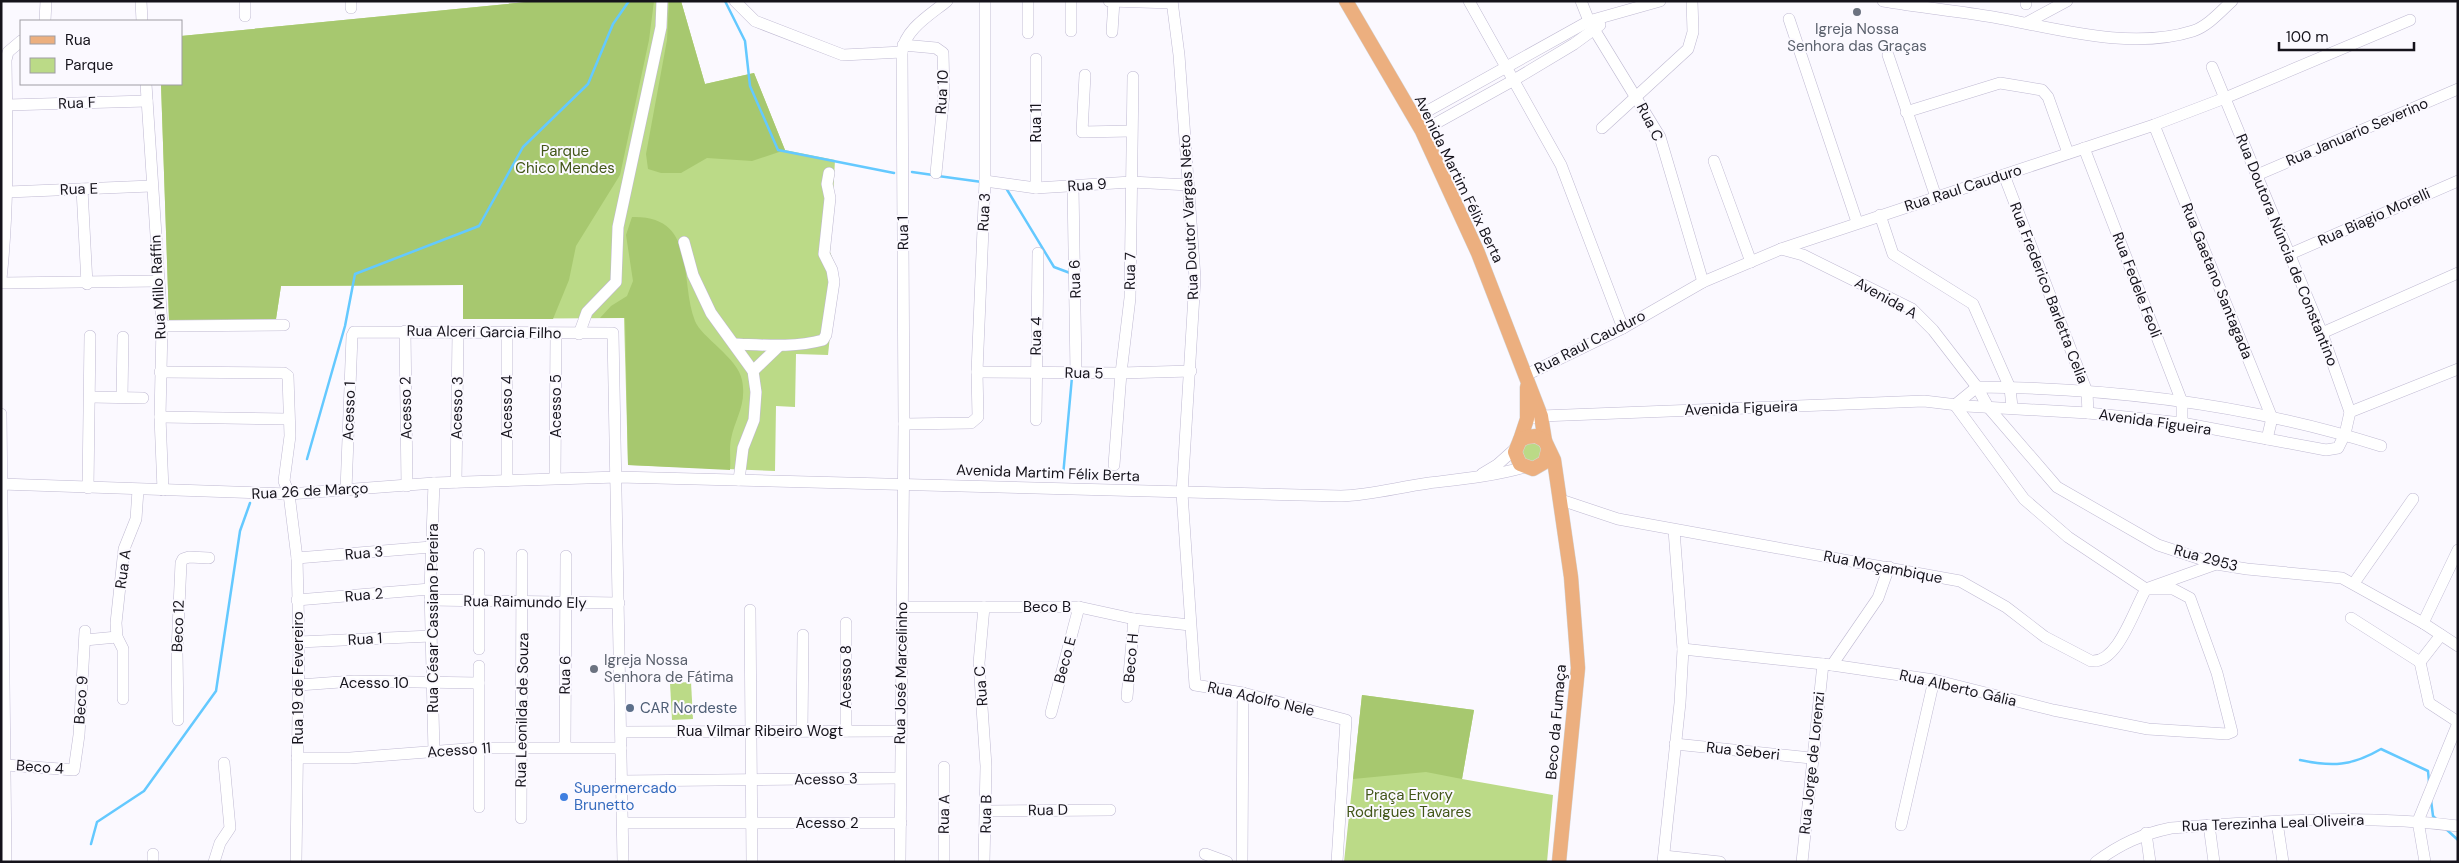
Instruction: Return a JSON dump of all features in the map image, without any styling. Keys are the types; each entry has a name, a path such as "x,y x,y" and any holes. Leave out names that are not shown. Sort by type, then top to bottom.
{"main road":[{"name":"Avenida Martim Félix Berta","path":"1346,1 1422,131 1478,253 1527,377 1534,418 1546,446"},
{"name":"Avenida Martim Félix Berta","path":"1518,444 1534,418"},
{"path":"1531,436 1546,446 1545,462 1531,468 1517,460 1518,444 1531,436"},
{"name":"Beco da Fumaça","path":"1546,446 1554,460 1561,498 1578,668 1559,862"},
{"name":"Beco da Fumaça","path":"1531,468 1546,475 1561,498"}],"street":[{"path":"45,20 46,1"},
{"path":"141,1 142,20"},
{"path":"245,1 245,16"},
{"path":"579,334 587,312 616,282 618,227 661,26 662,1"},
{"path":"735,1 743,12 755,20 843,55 903,48 911,31 947,1"},
{"name":"Rua 3","path":"904,424 975,422 978,417 977,372 985,181 984,1"},
{"path":"1028,1 1028,33"},
{"path":"1071,1 1071,32"},
{"path":"1109,1 1172,2"},
{"path":"1112,32 1114,1"},
{"path":"1469,1 1562,165 1623,328"},
{"name":"Rua C","path":"1581,1 1592,26 1660,137 1703,282"},
{"path":"1422,131 1514,80 1608,16 1630,5 1660,1"},
{"path":"1602,128 1688,49 1693,32 1692,1"},
{"path":"2026,23 2067,1"},
{"path":"1888,2 2085,34 2148,38 2172,36 2195,30 2215,18 2232,1"},
{"name":"Rua Doutor Vargas Neto","path":"1172,2 1179,55 1195,278 1191,371 1182,493"},
{"path":"1789,19 1857,222"},
{"name":"Rua Raul Cauduro","path":"1527,377 1623,328 1703,282 1751,262 1857,222 2154,125 2225,98 2410,20"},
{"path":"1414,118 1507,68 1592,26"},
{"path":"1,279 7,230 6,105 8,52 20,42"},
{"name":"Rua 10","path":"903,48 936,48 943,53 944,93 936,173"},
{"name":"Rua 1","path":"903,48 903,484"},
{"path":"1888,55 1936,197"},
{"name":"Rua 11","path":"1036,59 1036,188"},
{"name":"Rua Doutora Núncia de Constantino","path":"2212,67 2322,332 2350,412"},
{"path":"1084,75 1082,132 1131,131"},
{"name":"Rua 7","path":"1114,465 1121,373 1130,298 1133,77"},
{"path":"1906,112 2000,83 2042,90 2048,97 2068,153"},
{"name":"Rua Millo Raffin","path":"146,85 151,186 162,326 160,416 163,490"},
{"name":"Rua Januario Severino","path":"2257,175 2458,89"},
{"name":"Rua F","path":"6,105 147,101"},
{"name":"Rua Gaetano Santagada","path":"2154,125 2272,418"},
{"name":"Rua Fedele Feoli","path":"2084,148 2182,402 2182,423"},
{"path":"1714,161 1751,262"},
{"path":"734,344 779,346 816,342 823,340 826,335 834,282 832,270 824,254 830,198 827,184 829,174"},
{"name":"Rua Frederico Barletta Celia","path":"2004,175 2087,392 2088,413"},
{"name":"Rua 9","path":"985,181 1036,188 1131,182 1189,185"},
{"name":"Rua Biagio Morelli","path":"2290,254 2458,181"},
{"name":"Rua E","path":"8,192 151,186"},
{"name":"Rua 6","path":"1073,186 1076,373"},
{"path":"82,189 88,284"},
{"path":"1880,216 1893,254 1973,304 2010,388 2012,408"},
{"path":"684,242 693,275 711,313 753,371 756,392 754,420 743,448 740,480"},
{"path":"1798,244 1803,255"},
{"name":"Avenida A","path":"1781,250 1803,255 1912,309 1934,330 1977,387 1988,407"},
{"name":"Rua 4","path":"1036,420 1035,372 1038,253"},
{"path":"2322,332 2458,273"},
{"path":"1,284 158,282"},
{"path":"162,326 284,324"},
{"name":"Acesso 2","path":"405,331 407,486"},
{"name":"Rua Alceri Garcia Filho","path":"354,332 614,333 618,477"},
{"name":"Acesso 1","path":"346,490 352,336 354,332"},
{"name":"Acesso 3","path":"456,482 458,333"},
{"name":"Acesso 4","path":"507,480 508,334"},
{"name":"Acesso 5","path":"555,478 556,334"},
{"path":"88,488 90,336"},
{"path":"122,397 123,336"},
{"path":"753,371 779,346"},
{"path":"2345,434 2350,412 2458,369"},
{"name":"Rua 5","path":"977,372 1121,373 1191,371"},
{"name":"Rua 19 de Fevereiro","path":"160,372 284,373 289,378 288,419 290,436 284,481 289,494 297,558 299,685 296,862"},
{"path":"1977,387 1955,405 2024,499 2068,537 2146,588 2216,564"},
{"name":"Avenida Figueira","path":"1977,387 2087,392 2182,402 2272,418 2345,434 2381,446"},
{"path":"90,397 143,398"},
{"name":"Avenida Figueira","path":"1534,418 1924,401 1955,405 2088,413 2182,423 2326,450 2338,448 2345,434"},
{"name":"Rua 2953","path":"1988,407 2057,487 2158,545 2216,564 2247,569 2342,578 2354,583 2457,644"},
{"path":"1,414 6,862"},
{"path":"160,416 288,419"},
{"path":"2267,439 2272,418"},
{"name":"Avenida Martim Félix Berta","path":"1475,479 1497,465 1518,444"},
{"name":"Avenida Martim Félix Berta","path":"618,477 1341,496 1377,494 1427,484 1475,479 1531,468"},
{"path":"618,477 623,862"},
{"name":"Rua 26 de Março","path":"2,484 289,494 434,483 618,477"},
{"name":"Rua César Cassiano Pereira","path":"434,483 430,595 434,752"},
{"name":"Rua José Marcelinho","path":"900,862 903,484"},
{"name":"Rua A","path":"123,699 123,649 118,637 116,623 124,549 136,519 138,490"},
{"name":"Rua Adolfo Nele","path":"1182,493 1195,685 1243,693 1346,720 1337,862"},
{"name":"Rua Moçambique","path":"1561,498 1618,519 1889,567 1960,582 2006,607 2045,637 2091,661 2098,662 2104,660 2121,640 2146,588"},
{"path":"2354,583 2414,499"},
{"path":"1674,530 1683,649 1663,859 1720,862"},
{"name":"Rua 3","path":"297,558 431,547"},
{"path":"2423,623 2458,550"},
{"path":"479,554 479,649"},
{"name":"Rua Leonilda de Souza","path":"521,818 522,555"},
{"path":"566,556 566,602"},
{"name":"Beco 12","path":"178,720 177,651 181,563 183,559 189,557 209,558"},
{"name":"Rua Jorge de Lorenzi","path":"1802,862 1811,758 1828,665 1878,598 1889,567"},
{"name":"Rua Alberto Gália","path":"1683,649 1828,665 1934,680 2053,710 2148,729 2228,734 2232,732 2217,673 2190,598 2173,589 2146,588"},
{"name":"Rua Raimundo Ely","path":"430,595 479,601 619,603"},
{"name":"Rua 2","path":"298,600 430,595"},
{"name":"Rua 6","path":"565,748 566,602"},
{"name":"Beco B","path":"902,606 1079,607 1134,619 1190,624"},
{"name":"Rua C","path":"984,606 979,663 986,766"},
{"name":"Beco E","path":"1051,713 1079,607"},
{"path":"750,610 753,731 752,862"},
{"path":"2351,618 2417,660 2429,703 2458,722 2418,821 2425,862"},
{"name":"Beco H","path":"1127,697 1134,619"},
{"name":"Acesso 8","path":"846,623 846,731"},
{"path":"2417,660 2441,634"},
{"name":"Beco 9","path":"74,770 85,635 118,637"},
{"path":"802,731 804,635"},
{"name":"Rua 1","path":"299,642 431,636"},
{"path":"479,666 479,807"},
{"path":"1901,826 1934,680"},
{"name":"Acesso 10","path":"299,685 354,681 479,683"},
{"path":"1242,862 1243,693"},
{"name":"Rua Vilmar Ribeiro Wogt","path":"621,732 900,732"},
{"name":"Rua Seberi","path":"1675,744 1811,758"},
{"name":"Acesso 11","path":"297,758 350,758 479,748 621,748"},
{"path":"214,862 220,843 230,828 224,763"},
{"name":"Beco 4","path":"6,765 74,770"},
{"name":"Rua B","path":"984,862 986,766"},
{"name":"Rua A","path":"944,767 944,862"},
{"name":"Acesso 3","path":"622,781 900,778"},
{"name":"Rua D","path":"986,811 1110,810"},
{"name":"Rua Terezinha Leal Oliveira","path":"2096,862 2116,847 2146,833 2171,828 2341,819 2418,821 2458,826"},
{"path":"623,823 752,822"},
{"name":"Acesso 2","path":"752,822 901,823"},
{"path":"2277,822 2283,862"},
{"path":"2208,825 2214,862"},
{"path":"2146,833 2150,862"},
{"path":"1205,854 1228,862"}],"green space":[{"name":"Parque Chico Mendes","path":"537,1 681,1 705,84 754,73 785,150 835,160 830,252 837,270 828,355 796,354 795,407 776,406 775,471 628,465 624,318 463,319 463,285 281,286 276,319 169,320 161,85 182,85 182,36"},
{"name":"Parque Chico Mendes","path":"537,1 654,1 649,40 620,175 576,246 569,280 553,319 463,319 463,285 281,286 276,319 169,320 161,85 182,85 182,36"},
{"path":"669,1 681,1 705,84 754,73 785,150 752,161 707,158 681,173 661,173 648,169 646,154 667,40"},
{"path":"632,217 653,219 667,227 677,238 682,253 690,305 695,321 704,334 727,356 739,372 742,380 743,397 731,439 730,470 628,465 625,318 600,318 611,306 627,296 633,281 626,235"},
{"path":"1527,443 1538,444 1542,450 1542,457 1527,464 1521,448"},
{"path":"691,682 693,719 672,720 670,683"},
{"name":"Praça Ervory Rodrigues Tavares","path":"1362,695 1474,710 1462,779 1553,795 1547,862 1344,862"},
{"path":"1362,695 1474,710 1462,779 1426,772 1353,779"}],"waterway":[{"path":"307,459 345,326 355,274 479,226 523,147 588,84 613,24 629,1"},
{"path":"725,1 745,41 750,86 778,150 894,173"},
{"path":"912,172 933,175"},
{"path":"938,176 982,182"},
{"path":"1006,188 1054,267 1070,273"},
{"path":"1063,476 1072,377"},
{"path":"91,844 97,822 144,791 216,691 240,531 250,503"},
{"path":"2300,760 2322,764 2342,764 2361,759 2381,749 2428,771 2429,782"},
{"path":"2431,800 2433,816 2437,820"},
{"path":"2446,829 2458,840"}],"place":[{"name":"Igreja Nossa Senhora das Graças","path":"1857,12"},
{"name":"Igreja Nossa Senhora de Fátima","path":"594,669"},
{"name":"CAR Nordeste","path":"630,708"},
{"name":"Supermercado Brunetto","path":"564,797"}]}
